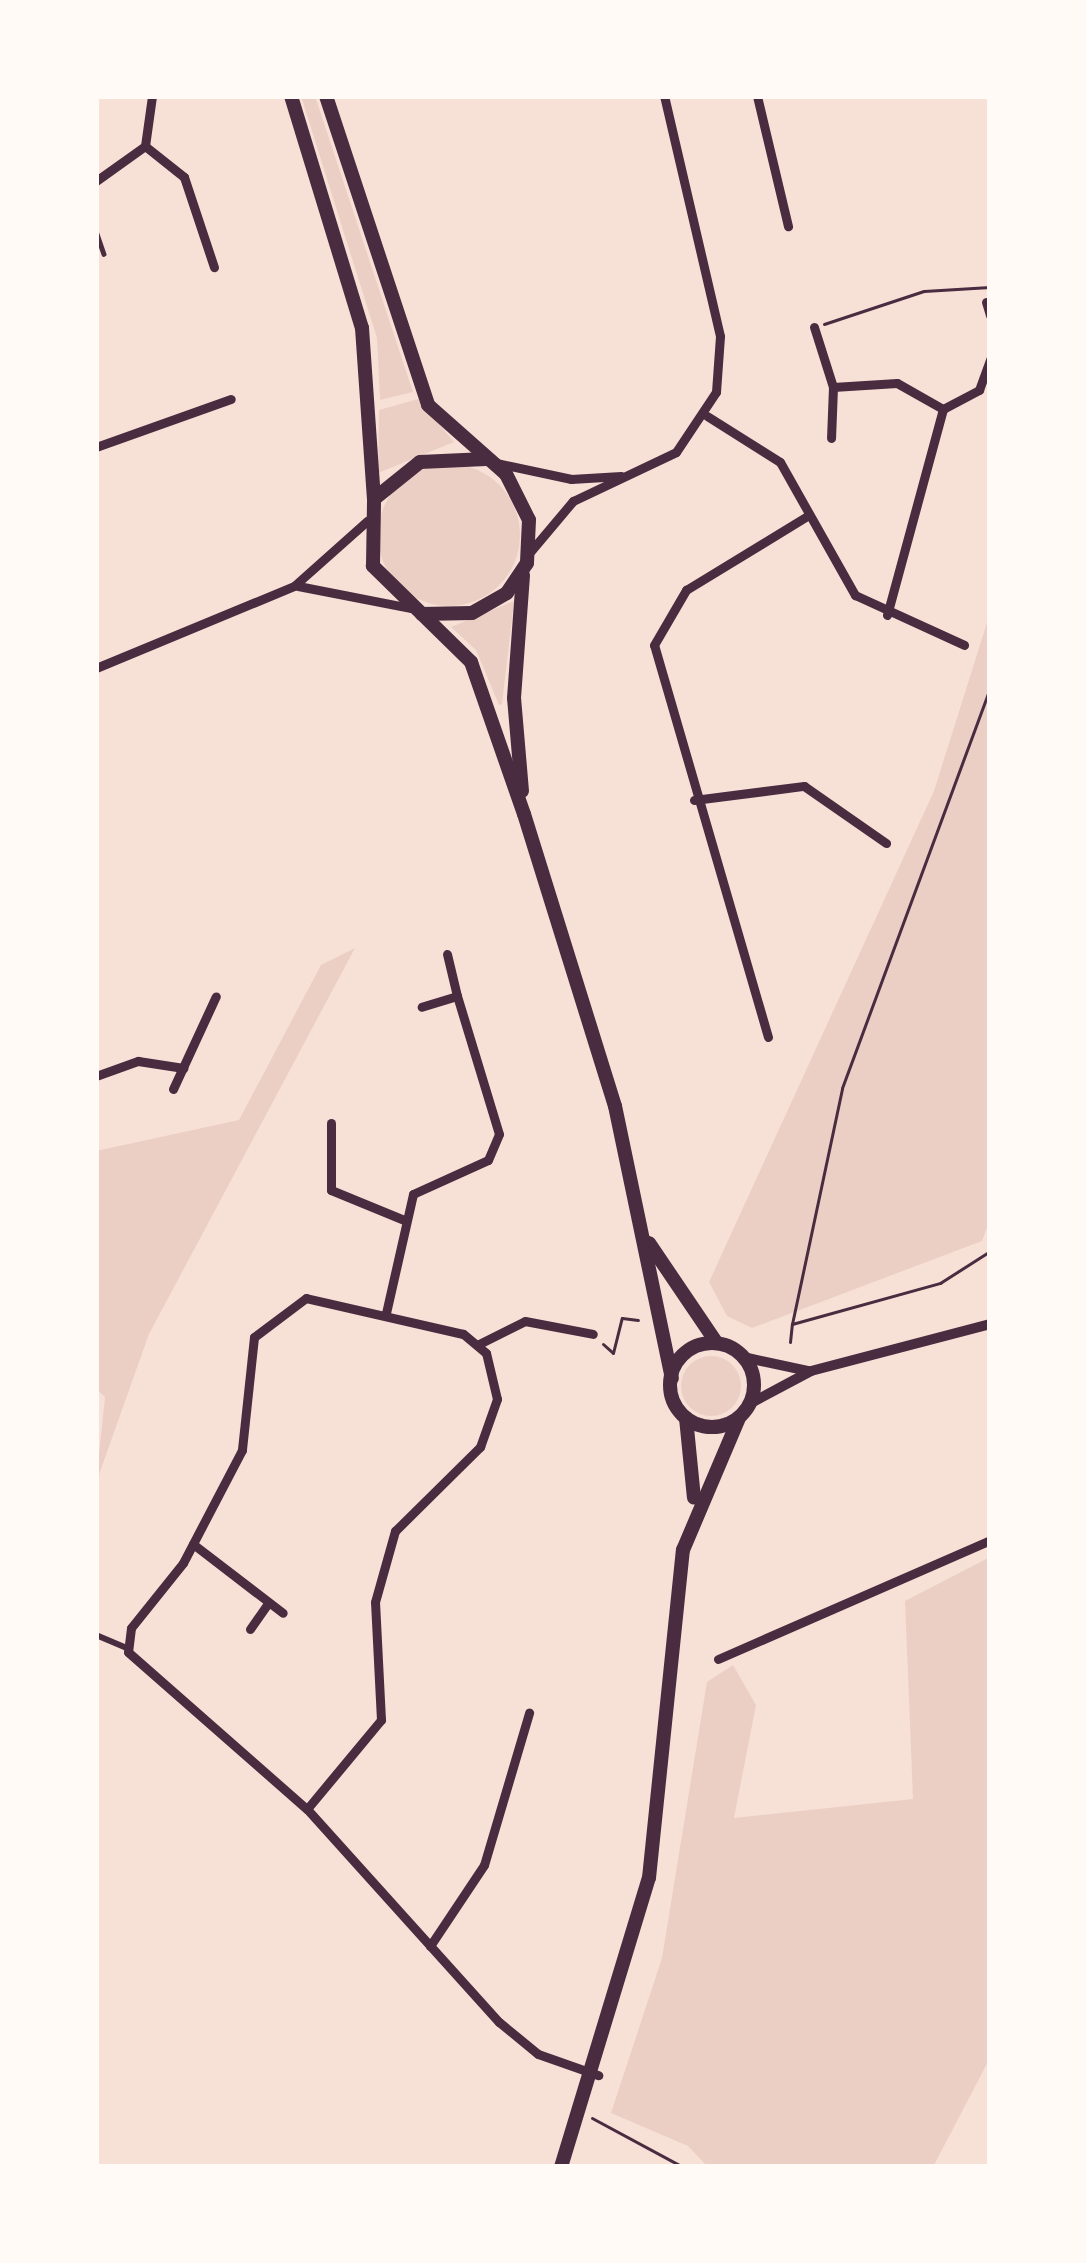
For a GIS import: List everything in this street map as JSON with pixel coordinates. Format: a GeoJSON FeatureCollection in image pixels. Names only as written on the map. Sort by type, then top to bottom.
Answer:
{"type":"FeatureCollection","features":[{"type":"Feature","properties":{"kind":"main road"},"geometry":{"type":"LineString","coordinates":[[291,96],[362,328],[374,499],[367,521],[373,566],[471,662],[524,814],[645,1234],[672,1378],[686,1418],[694,1509],[653,1856],[598,2075],[585,2117],[561,2167]]}},
{"type":"Feature","properties":{"kind":"main road"},"geometry":{"type":"LineString","coordinates":[[326,96],[423,394],[522,495],[530,552],[523,569],[514,698],[524,814]]}},
{"type":"Feature","properties":{"kind":"main road"},"geometry":{"type":"LineString","coordinates":[[374,499],[420,462],[490,460]]}},
{"type":"Feature","properties":{"kind":"main road"},"geometry":{"type":"LineString","coordinates":[[416,611],[485,608],[523,569]]}},
{"type":"Feature","properties":{"kind":"main road"},"geometry":{"type":"LineString","coordinates":[[645,1234],[686,1312],[716,1342],[743,1357],[751,1403],[694,1509]]}},
{"type":"Feature","properties":{"kind":"main road"},"geometry":{"type":"LineString","coordinates":[[672,1378],[684,1354],[716,1342]]}},
{"type":"Feature","properties":{"kind":"main road"},"geometry":{"type":"LineString","coordinates":[[686,1418],[717,1427],[739,1418]]}},
{"type":"Feature","properties":{"kind":"street"},"geometry":{"type":"LineString","coordinates":[[96,181],[145,146],[152,96]]}},
{"type":"Feature","properties":{"kind":"street"},"geometry":{"type":"LineString","coordinates":[[530,552],[573,501],[676,452],[707,416],[720,336],[664,96]]}},
{"type":"Feature","properties":{"kind":"street"},"geometry":{"type":"LineString","coordinates":[[757,96],[788,226]]}},
{"type":"Feature","properties":{"kind":"street"},"geometry":{"type":"LineString","coordinates":[[145,146],[184,177],[214,267]]}},
{"type":"Feature","properties":{"kind":"street"},"geometry":{"type":"LineString","coordinates":[[986,302],[990,315]]}},
{"type":"Feature","properties":{"kind":"street"},"geometry":{"type":"LineString","coordinates":[[814,327],[833,387],[831,438]]}},
{"type":"Feature","properties":{"kind":"street"},"geometry":{"type":"LineString","coordinates":[[887,615],[943,409],[979,390],[990,359]]}},
{"type":"Feature","properties":{"kind":"street"},"geometry":{"type":"LineString","coordinates":[[833,387],[897,383],[943,409]]}},
{"type":"Feature","properties":{"kind":"street"},"geometry":{"type":"LineString","coordinates":[[96,447],[231,398]]}},
{"type":"Feature","properties":{"kind":"street"},"geometry":{"type":"LineString","coordinates":[[707,416],[772,452],[842,583],[887,615],[964,645]]}},
{"type":"Feature","properties":{"kind":"street"},"geometry":{"type":"LineString","coordinates":[[490,460],[571,479],[632,474]]}},
{"type":"Feature","properties":{"kind":"street"},"geometry":{"type":"LineString","coordinates":[[768,1037],[656,674],[657,632],[686,590],[806,516]]}},
{"type":"Feature","properties":{"kind":"street"},"geometry":{"type":"LineString","coordinates":[[96,668],[294,586],[367,521]]}},
{"type":"Feature","properties":{"kind":"street"},"geometry":{"type":"LineString","coordinates":[[294,586],[416,611]]}},
{"type":"Feature","properties":{"kind":"street"},"geometry":{"type":"LineString","coordinates":[[694,800],[804,786],[886,843]]}},
{"type":"Feature","properties":{"kind":"street"},"geometry":{"type":"LineString","coordinates":[[386,1313],[404,1220],[425,1183],[480,1165],[496,1145],[495,1094],[457,996],[447,953]]}},
{"type":"Feature","properties":{"kind":"street"},"geometry":{"type":"LineString","coordinates":[[173,1089],[216,996]]}},
{"type":"Feature","properties":{"kind":"street"},"geometry":{"type":"LineString","coordinates":[[422,1007],[457,996]]}},
{"type":"Feature","properties":{"kind":"street"},"geometry":{"type":"LineString","coordinates":[[96,1076],[138,1061],[183,1068]]}},
{"type":"Feature","properties":{"kind":"street"},"geometry":{"type":"LineString","coordinates":[[331,1124],[331,1190],[404,1220]]}},
{"type":"Feature","properties":{"kind":"street"},"geometry":{"type":"LineString","coordinates":[[127,1648],[193,1544],[245,1442],[243,1371],[264,1321],[306,1298],[386,1313],[479,1344],[525,1321],[593,1334]]}},
{"type":"Feature","properties":{"kind":"street"},"geometry":{"type":"LineString","coordinates":[[751,1403],[812,1371],[990,1324]]}},
{"type":"Feature","properties":{"kind":"street"},"geometry":{"type":"LineString","coordinates":[[307,1809],[381,1720],[375,1602],[395,1531],[491,1430],[496,1387],[479,1344]]}},
{"type":"Feature","properties":{"kind":"street"},"geometry":{"type":"LineString","coordinates":[[743,1357],[812,1371]]}},
{"type":"Feature","properties":{"kind":"street"},"geometry":{"type":"LineString","coordinates":[[718,1659],[990,1540]]}},
{"type":"Feature","properties":{"kind":"street"},"geometry":{"type":"LineString","coordinates":[[193,1544],[283,1613]]}},
{"type":"Feature","properties":{"kind":"street"},"geometry":{"type":"LineString","coordinates":[[250,1629],[268,1603]]}},
{"type":"Feature","properties":{"kind":"street"},"geometry":{"type":"LineString","coordinates":[[96,1635],[127,1648],[142,1672],[307,1809],[522,2042],[598,2075]]}},
{"type":"Feature","properties":{"kind":"street"},"geometry":{"type":"LineString","coordinates":[[430,1946],[484,1865],[529,1713]]}},
{"type":"Feature","properties":{"kind":"lane"},"geometry":{"type":"LineString","coordinates":[[96,231],[104,254]]}},
{"type":"Feature","properties":{"kind":"path"},"geometry":{"type":"LineString","coordinates":[[814,327],[924,291],[990,286]]}},
{"type":"Feature","properties":{"kind":"path"},"geometry":{"type":"LineString","coordinates":[[790,1342],[842,1088],[990,688]]}},
{"type":"Feature","properties":{"kind":"path"},"geometry":{"type":"LineString","coordinates":[[792,1324],[940,1283],[990,1251]]}},
{"type":"Feature","properties":{"kind":"path"},"geometry":{"type":"LineString","coordinates":[[593,1334],[613,1354],[622,1318],[638,1320]]}},
{"type":"Feature","properties":{"kind":"path"},"geometry":{"type":"LineString","coordinates":[[585,2117],[683,2167]]}},
{"type":"Feature","properties":{"kind":"shaded area"},"geometry":{"type":"Polygon","coordinates":[[[301,96],[315,96],[413,392],[380,400],[377,338],[301,96]]]}},
{"type":"Feature","properties":{"kind":"shaded area"},"geometry":{"type":"Polygon","coordinates":[[[418,399],[454,442],[378,473],[379,410],[418,399]]]}},
{"type":"Feature","properties":{"kind":"shaded area"},"geometry":{"type":"Polygon","coordinates":[[[449,464],[476,469],[499,485],[515,508],[520,535],[515,562],[499,585],[476,601],[449,606],[422,601],[399,585],[383,562],[378,535],[383,508],[399,485],[422,469],[449,464]]]}},
{"type":"Feature","properties":{"kind":"shaded area"},"geometry":{"type":"Polygon","coordinates":[[[514,601],[499,705],[476,650],[451,627],[514,601]]]}},
{"type":"Feature","properties":{"kind":"shaded area"},"geometry":{"type":"Polygon","coordinates":[[[990,613],[988,1225],[982,1241],[752,1328],[727,1316],[709,1282],[934,791],[990,613]]]}},
{"type":"Feature","properties":{"kind":"shaded area"},"geometry":{"type":"Polygon","coordinates":[[[355,948],[149,1334],[96,1483],[105,1397],[96,1389],[96,1151],[239,1120],[321,965],[355,948]]]}},
{"type":"Feature","properties":{"kind":"shaded area"},"geometry":{"type":"Polygon","coordinates":[[[711,1356],[732,1365],[741,1386],[732,1407],[711,1416],[690,1407],[681,1386],[690,1365],[711,1356]]]}},
{"type":"Feature","properties":{"kind":"shaded area"},"geometry":{"type":"Polygon","coordinates":[[[990,1557],[990,2058],[933,2167],[708,2167],[688,2146],[611,2113],[662,1958],[707,1682],[733,1665],[756,1705],[734,1818],[913,1799],[905,1601],[990,1557]]]}}]}
